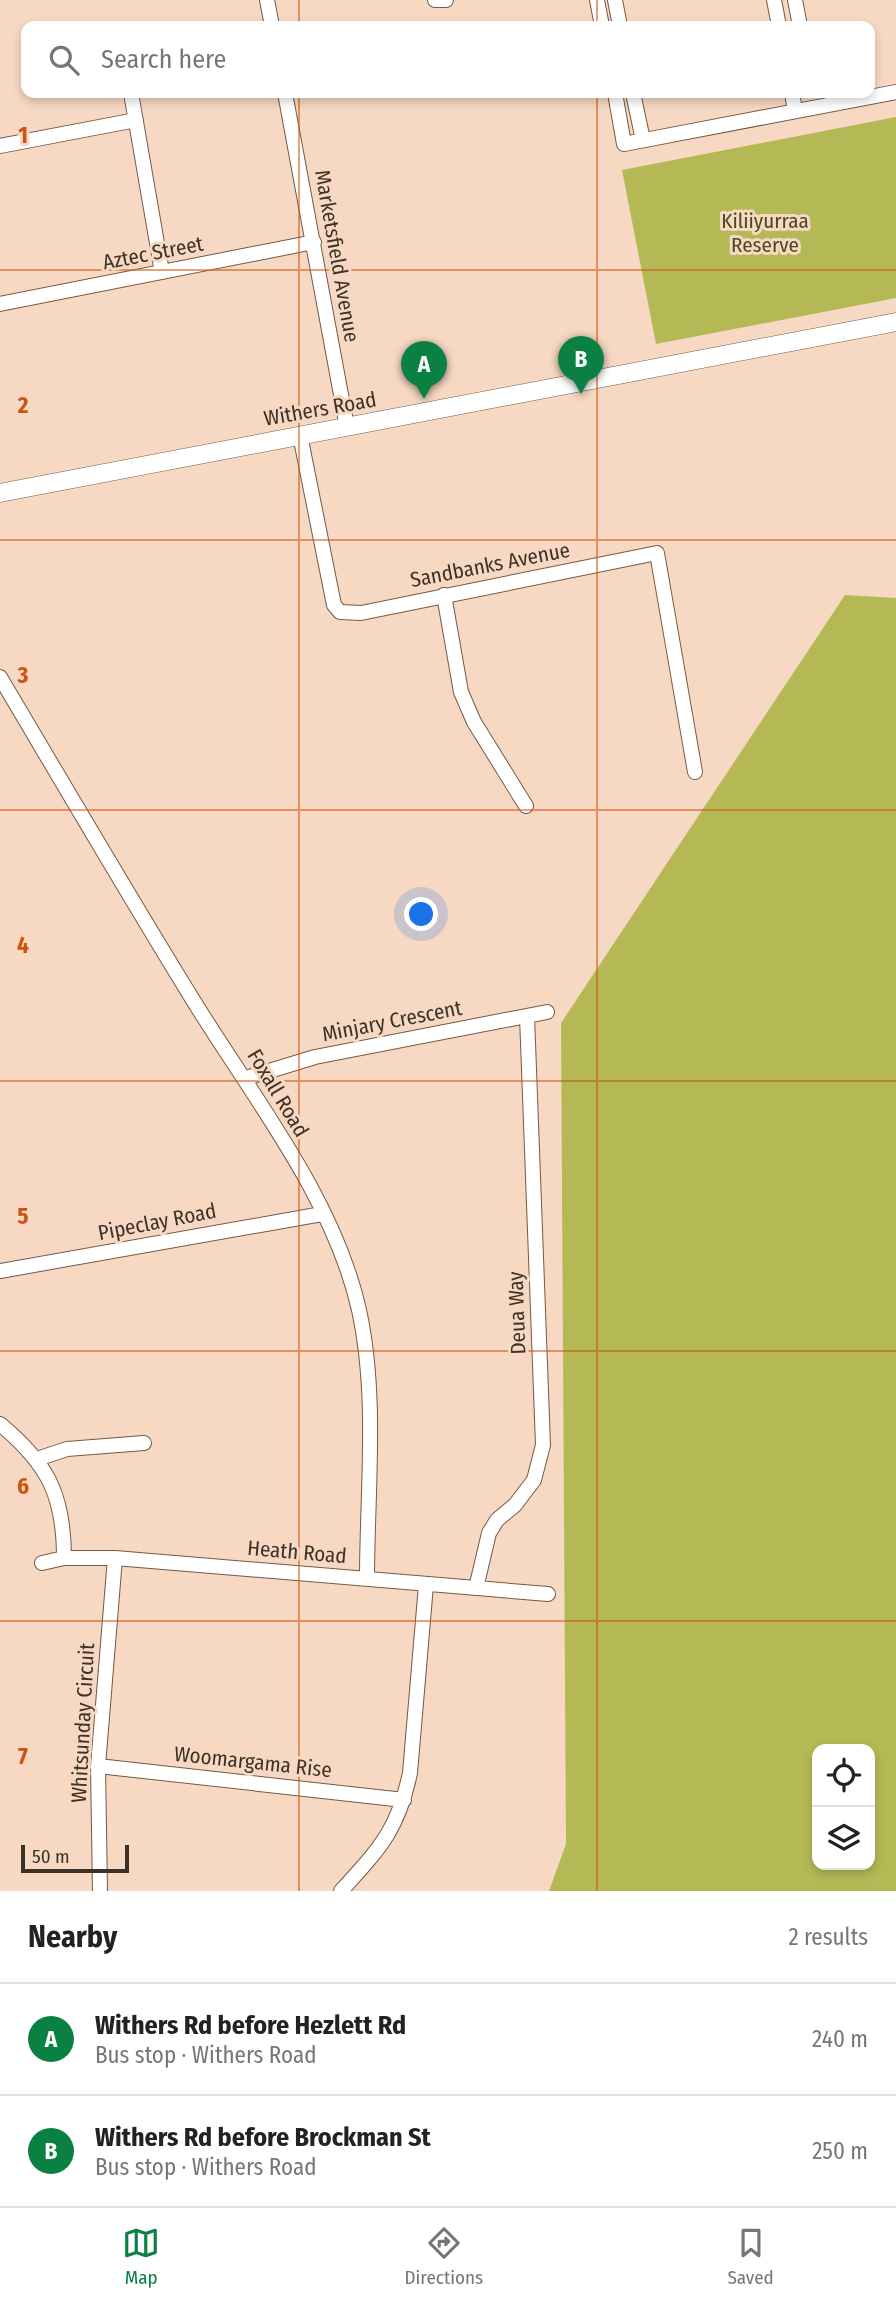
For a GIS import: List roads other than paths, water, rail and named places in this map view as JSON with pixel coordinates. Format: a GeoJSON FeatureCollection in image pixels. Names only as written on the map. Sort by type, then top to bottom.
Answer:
{"type":"FeatureCollection","features":[{"type":"Feature","properties":{"kind":"street"},"geometry":{"type":"LineString","coordinates":[[267,0],[271,21]]}},
{"type":"Feature","properties":{"kind":"street"},"geometry":{"type":"LineString","coordinates":[[435,0],[446,0]]}},
{"type":"Feature","properties":{"kind":"street"},"geometry":{"type":"LineString","coordinates":[[597,0],[601,21]]}},
{"type":"Feature","properties":{"kind":"street"},"geometry":{"type":"LineString","coordinates":[[615,0],[619,21]]}},
{"type":"Feature","properties":{"kind":"street"},"geometry":{"type":"LineString","coordinates":[[774,0],[778,21]]}},
{"type":"Feature","properties":{"kind":"street"},"geometry":{"type":"LineString","coordinates":[[795,0],[799,21]]}},
{"type":"Feature","properties":{"kind":"street"},"geometry":{"type":"LineString","coordinates":[[875,94],[896,92]]}},
{"type":"Feature","properties":{"kind":"street"},"geometry":{"type":"LineString","coordinates":[[132,98],[162,272]]}},
{"type":"Feature","properties":{"kind":"street","name":"Marketsfield Avenue"},"geometry":{"type":"LineString","coordinates":[[286,98],[347,427]]}},
{"type":"Feature","properties":{"kind":"street"},"geometry":{"type":"LineString","coordinates":[[616,98],[624,144],[795,111],[815,100],[835,98]]}},
{"type":"Feature","properties":{"kind":"street"},"geometry":{"type":"LineString","coordinates":[[635,98],[643,140]]}},
{"type":"Feature","properties":{"kind":"street"},"geometry":{"type":"LineString","coordinates":[[793,98],[795,111]]}},
{"type":"Feature","properties":{"kind":"street"},"geometry":{"type":"LineString","coordinates":[[0,146],[136,120]]}},
{"type":"Feature","properties":{"kind":"street","name":"Aztec Street"},"geometry":{"type":"LineString","coordinates":[[0,304],[314,243]]}},
{"type":"Feature","properties":{"kind":"street","name":"Withers Road"},"geometry":{"type":"LineString","coordinates":[[0,493],[896,322]]}},
{"type":"Feature","properties":{"kind":"street","name":"Sandbanks Avenue"},"geometry":{"type":"LineString","coordinates":[[300,435],[334,605],[340,612],[349,615],[657,553],[695,772]]}},
{"type":"Feature","properties":{"kind":"street"},"geometry":{"type":"LineString","coordinates":[[444,595],[461,692],[474,722],[526,806]]}},
{"type":"Feature","properties":{"kind":"street","name":"Foxall Road"},"geometry":{"type":"LineString","coordinates":[[0,677],[4,695],[194,1002],[246,1078],[322,1214],[346,1265],[359,1308],[368,1359],[367,1579]]}},
{"type":"Feature","properties":{"kind":"street","name":"Minjary Crescent"},"geometry":{"type":"LineString","coordinates":[[246,1078],[315,1057],[547,1012]]}},
{"type":"Feature","properties":{"kind":"street","name":"Deua Way"},"geometry":{"type":"LineString","coordinates":[[476,1588],[489,1533],[497,1520],[515,1505],[534,1480],[543,1445],[527,1016]]}},
{"type":"Feature","properties":{"kind":"street","name":"Pipeclay Road"},"geometry":{"type":"LineString","coordinates":[[0,1271],[322,1214]]}},
{"type":"Feature","properties":{"kind":"street"},"geometry":{"type":"LineString","coordinates":[[0,1424],[47,1472],[61,1511],[64,1559]]}},
{"type":"Feature","properties":{"kind":"street"},"geometry":{"type":"LineString","coordinates":[[37,1459],[66,1449],[144,1443]]}},
{"type":"Feature","properties":{"kind":"street","name":"Heath Road"},"geometry":{"type":"LineString","coordinates":[[42,1563],[64,1559],[115,1558],[548,1594]]}},
{"type":"Feature","properties":{"kind":"street","name":"Whitsunday Circuit"},"geometry":{"type":"LineString","coordinates":[[100,1891],[98,1766],[115,1558]]}},
{"type":"Feature","properties":{"kind":"street"},"geometry":{"type":"LineString","coordinates":[[341,1891],[386,1838],[398,1820],[404,1800],[410,1773],[426,1585]]}},
{"type":"Feature","properties":{"kind":"street","name":"Woomargama Rise"},"geometry":{"type":"LineString","coordinates":[[98,1766],[404,1800]]}},
{"type":"Feature","properties":{"kind":"place","name":"Withers Rd before Brockman St"},"geometry":{"type":"Point","coordinates":[581,394]}},
{"type":"Feature","properties":{"kind":"place","name":"Withers Rd before Hezlett Rd"},"geometry":{"type":"Point","coordinates":[424,399]}},
{"type":"Feature","properties":{"kind":"park label","name":"Kiliiyurraa Reserve"},"geometry":{"type":"Point","coordinates":[765,233]}}]}
